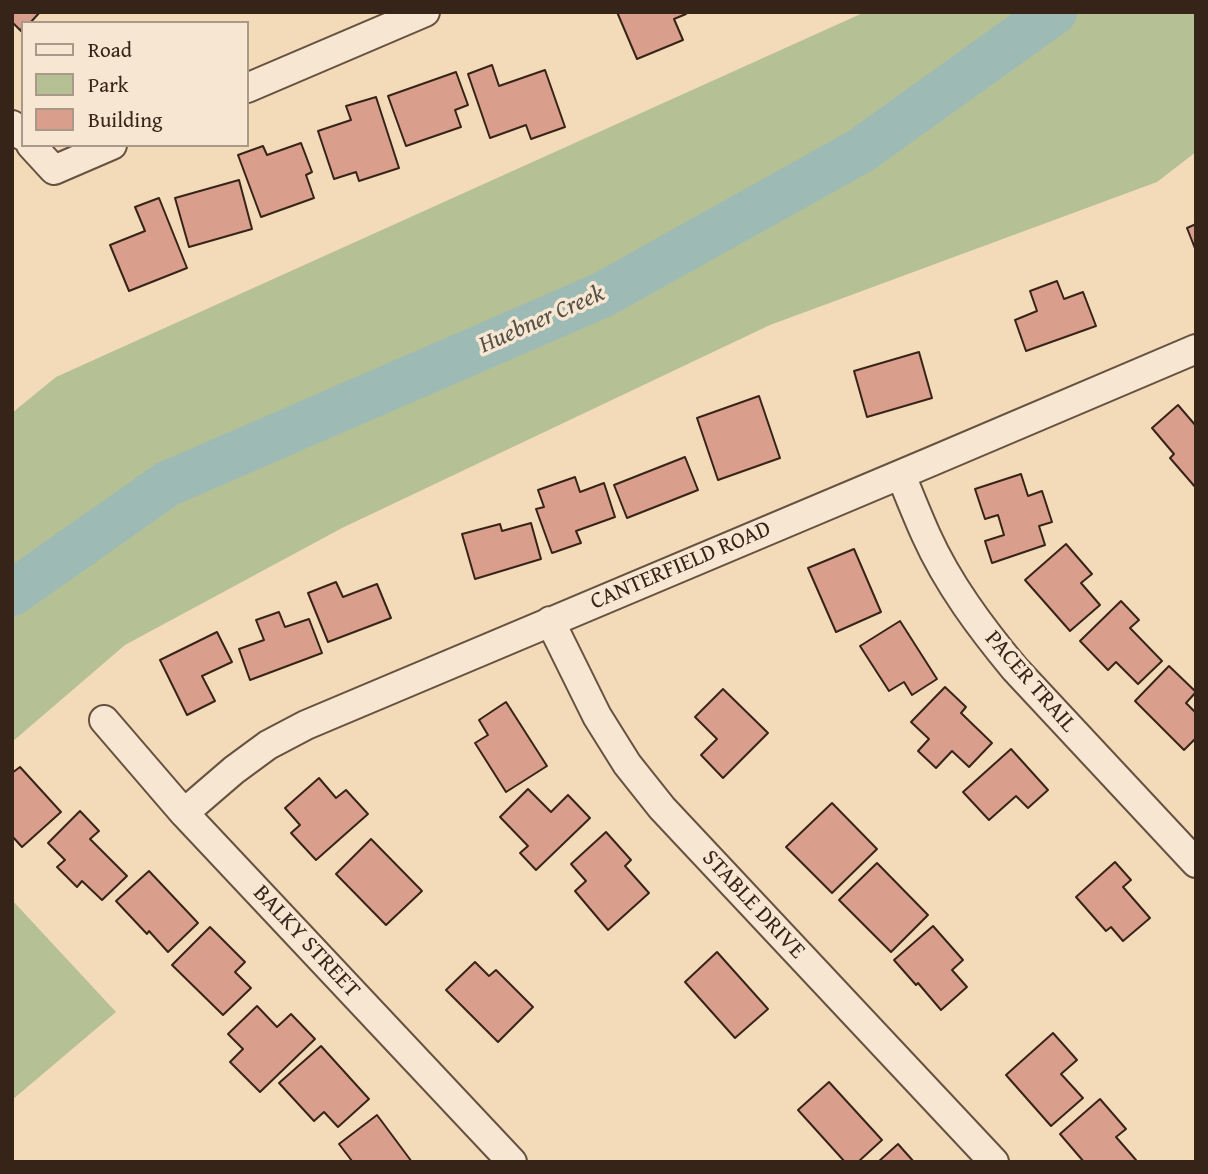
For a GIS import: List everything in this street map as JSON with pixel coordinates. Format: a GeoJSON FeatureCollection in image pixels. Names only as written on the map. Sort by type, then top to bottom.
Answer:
{"type":"FeatureCollection","features":[{"type":"Feature","properties":{"kind":"street"},"geometry":{"type":"LineString","coordinates":[[248,88],[425,12]]}},
{"type":"Feature","properties":{"kind":"street"},"geometry":{"type":"LineString","coordinates":[[33,147],[54,170],[107,147]]}},
{"type":"Feature","properties":{"kind":"street","name":"CANTERFIELD ROAD"},"geometry":{"type":"LineString","coordinates":[[184,813],[268,745],[306,725],[1196,349]]}},
{"type":"Feature","properties":{"kind":"street","name":"PACER TRAIL"},"geometry":{"type":"LineString","coordinates":[[901,475],[926,536],[956,589],[990,639],[1196,863]]}},
{"type":"Feature","properties":{"kind":"street","name":"STABLE DRIVE"},"geometry":{"type":"LineString","coordinates":[[550,621],[597,716],[627,764],[662,808],[994,1162]]}},
{"type":"Feature","properties":{"kind":"street","name":"BALKY STREET"},"geometry":{"type":"LineString","coordinates":[[104,720],[184,813],[512,1162]]}},
{"type":"Feature","properties":{"kind":"green space"},"geometry":{"type":"Polygon","coordinates":[[[865,12],[1196,12],[1196,152],[1157,182],[770,325],[342,528],[125,645],[12,742],[12,413],[56,377],[865,12]]]}},
{"type":"Feature","properties":{"kind":"green space"},"geometry":{"type":"Polygon","coordinates":[[[12,900],[116,1012],[12,1100],[12,900]]]}},
{"type":"Feature","properties":{"kind":"building"},"geometry":{"type":"Polygon","coordinates":[[[12,12],[40,12],[32,21],[21,21],[21,31],[12,22],[12,12]]]}},
{"type":"Feature","properties":{"kind":"building"},"geometry":{"type":"Polygon","coordinates":[[[617,12],[685,12],[686,14],[674,19],[683,40],[637,59],[617,12]]]}},
{"type":"Feature","properties":{"kind":"building"},"geometry":{"type":"Polygon","coordinates":[[[492,65],[499,86],[545,70],[565,127],[531,139],[526,125],[490,138],[468,74],[492,65]]]}},
{"type":"Feature","properties":{"kind":"building"},"geometry":{"type":"Polygon","coordinates":[[[456,72],[468,105],[455,110],[461,127],[406,146],[388,96],[456,72]]]}},
{"type":"Feature","properties":{"kind":"building"},"geometry":{"type":"Polygon","coordinates":[[[376,97],[399,168],[359,181],[356,172],[334,179],[318,131],[351,120],[346,106],[376,97]]]}},
{"type":"Feature","properties":{"kind":"building"},"geometry":{"type":"Polygon","coordinates":[[[301,143],[312,172],[306,175],[314,198],[261,217],[238,155],[263,146],[267,155],[301,143]]]}},
{"type":"Feature","properties":{"kind":"building"},"geometry":{"type":"Polygon","coordinates":[[[239,180],[252,229],[189,247],[175,198],[239,180]]]}},
{"type":"Feature","properties":{"kind":"building"},"geometry":{"type":"Polygon","coordinates":[[[159,198],[187,268],[129,291],[110,245],[145,231],[135,207],[159,198]]]}},
{"type":"Feature","properties":{"kind":"building"},"geometry":{"type":"Polygon","coordinates":[[[1196,224],[1196,251],[1187,228],[1196,224]]]}},
{"type":"Feature","properties":{"kind":"building"},"geometry":{"type":"Polygon","coordinates":[[[1057,281],[1064,299],[1083,292],[1096,326],[1026,351],[1015,320],[1037,311],[1030,291],[1057,281]]]}},
{"type":"Feature","properties":{"kind":"building"},"geometry":{"type":"Polygon","coordinates":[[[919,352],[932,398],[867,417],[854,371],[919,352]]]}},
{"type":"Feature","properties":{"kind":"building"},"geometry":{"type":"Polygon","coordinates":[[[759,396],[780,458],[718,480],[697,418],[759,396]]]}},
{"type":"Feature","properties":{"kind":"building"},"geometry":{"type":"Polygon","coordinates":[[[1178,405],[1196,426],[1196,488],[1170,458],[1174,454],[1152,428],[1178,405]]]}},
{"type":"Feature","properties":{"kind":"building"},"geometry":{"type":"Polygon","coordinates":[[[685,457],[698,490],[627,518],[614,485],[685,457]]]}},
{"type":"Feature","properties":{"kind":"building"},"geometry":{"type":"Polygon","coordinates":[[[1021,474],[1028,496],[1042,491],[1052,522],[1039,526],[1045,545],[992,563],[985,541],[1004,535],[998,515],[985,519],[975,489],[1021,474]]]}},
{"type":"Feature","properties":{"kind":"building"},"geometry":{"type":"Polygon","coordinates":[[[575,477],[580,492],[604,483],[615,517],[576,531],[581,543],[552,553],[536,509],[544,507],[538,490],[575,477]]]}},
{"type":"Feature","properties":{"kind":"building"},"geometry":{"type":"Polygon","coordinates":[[[531,523],[541,559],[475,579],[462,534],[500,524],[502,531],[531,523]]]}},
{"type":"Feature","properties":{"kind":"building"},"geometry":{"type":"Polygon","coordinates":[[[1066,544],[1092,574],[1081,583],[1100,605],[1070,631],[1025,580],[1066,544]]]}},
{"type":"Feature","properties":{"kind":"building"},"geometry":{"type":"Polygon","coordinates":[[[854,549],[881,612],[836,632],[808,568],[854,549]]]}},
{"type":"Feature","properties":{"kind":"building"},"geometry":{"type":"Polygon","coordinates":[[[336,582],[343,597],[377,584],[391,618],[328,642],[308,593],[336,582]]]}},
{"type":"Feature","properties":{"kind":"building"},"geometry":{"type":"Polygon","coordinates":[[[1121,601],[1139,620],[1130,628],[1162,661],[1138,684],[1116,662],[1108,670],[1080,641],[1121,601]]]}},
{"type":"Feature","properties":{"kind":"building"},"geometry":{"type":"Polygon","coordinates":[[[279,612],[285,627],[309,619],[322,653],[250,680],[239,649],[264,640],[256,620],[279,612]]]}},
{"type":"Feature","properties":{"kind":"building"},"geometry":{"type":"Polygon","coordinates":[[[900,621],[937,679],[912,695],[904,682],[889,691],[860,646],[900,621]]]}},
{"type":"Feature","properties":{"kind":"building"},"geometry":{"type":"Polygon","coordinates":[[[217,632],[232,662],[202,676],[215,701],[187,715],[160,660],[217,632]]]}},
{"type":"Feature","properties":{"kind":"building"},"geometry":{"type":"Polygon","coordinates":[[[1169,666],[1196,692],[1186,703],[1196,713],[1196,738],[1184,750],[1135,701],[1169,666]]]}},
{"type":"Feature","properties":{"kind":"building"},"geometry":{"type":"Polygon","coordinates":[[[945,687],[966,707],[961,713],[992,743],[969,767],[952,751],[936,768],[918,751],[929,739],[911,722],[945,687]]]}},
{"type":"Feature","properties":{"kind":"building"},"geometry":{"type":"Polygon","coordinates":[[[723,689],[768,733],[723,778],[701,755],[717,739],[695,717],[723,689]]]}},
{"type":"Feature","properties":{"kind":"building"},"geometry":{"type":"Polygon","coordinates":[[[506,702],[547,766],[506,792],[475,743],[488,735],[479,720],[506,702]]]}},
{"type":"Feature","properties":{"kind":"building"},"geometry":{"type":"Polygon","coordinates":[[[1011,749],[1048,790],[1028,808],[1016,796],[989,820],[963,792],[1011,749]]]}},
{"type":"Feature","properties":{"kind":"building"},"geometry":{"type":"Polygon","coordinates":[[[20,767],[61,812],[22,847],[12,836],[12,773],[20,767]]]}},
{"type":"Feature","properties":{"kind":"building"},"geometry":{"type":"Polygon","coordinates":[[[319,778],[336,798],[346,790],[368,814],[316,860],[291,833],[300,825],[285,808],[319,778]]]}},
{"type":"Feature","properties":{"kind":"building"},"geometry":{"type":"Polygon","coordinates":[[[528,789],[551,812],[568,795],[590,818],[536,870],[520,853],[528,846],[500,817],[528,789]]]}},
{"type":"Feature","properties":{"kind":"building"},"geometry":{"type":"Polygon","coordinates":[[[832,803],[877,849],[832,893],[786,847],[832,803]]]}},
{"type":"Feature","properties":{"kind":"building"},"geometry":{"type":"Polygon","coordinates":[[[80,811],[99,831],[90,839],[127,876],[102,900],[82,881],[77,887],[57,867],[65,860],[48,843],[80,811]]]}},
{"type":"Feature","properties":{"kind":"building"},"geometry":{"type":"Polygon","coordinates":[[[606,832],[631,860],[625,866],[649,893],[608,930],[575,891],[586,881],[571,864],[606,832]]]}},
{"type":"Feature","properties":{"kind":"building"},"geometry":{"type":"Polygon","coordinates":[[[371,839],[422,891],[386,925],[336,874],[371,839]]]}},
{"type":"Feature","properties":{"kind":"building"},"geometry":{"type":"Polygon","coordinates":[[[1115,862],[1131,880],[1123,887],[1150,918],[1123,941],[1111,927],[1106,931],[1076,897],[1115,862]]]}},
{"type":"Feature","properties":{"kind":"building"},"geometry":{"type":"Polygon","coordinates":[[[877,863],[928,915],[891,952],[839,900],[877,863]]]}},
{"type":"Feature","properties":{"kind":"building"},"geometry":{"type":"Polygon","coordinates":[[[149,871],[198,923],[168,952],[116,901],[149,871]]]}},
{"type":"Feature","properties":{"kind":"building"},"geometry":{"type":"Polygon","coordinates":[[[933,926],[963,960],[952,970],[967,987],[941,1010],[894,960],[933,926]]]}},
{"type":"Feature","properties":{"kind":"building"},"geometry":{"type":"Polygon","coordinates":[[[210,927],[245,962],[235,972],[251,988],[223,1015],[172,965],[210,927]]]}},
{"type":"Feature","properties":{"kind":"building"},"geometry":{"type":"Polygon","coordinates":[[[717,952],[768,1009],[735,1038],[685,982],[717,952]]]}},
{"type":"Feature","properties":{"kind":"building"},"geometry":{"type":"Polygon","coordinates":[[[475,962],[489,976],[496,970],[533,1007],[498,1042],[446,990],[475,962]]]}},
{"type":"Feature","properties":{"kind":"building"},"geometry":{"type":"Polygon","coordinates":[[[257,1006],[277,1027],[291,1014],[315,1039],[260,1092],[230,1062],[243,1049],[228,1034],[257,1006]]]}},
{"type":"Feature","properties":{"kind":"building"},"geometry":{"type":"Polygon","coordinates":[[[1053,1033],[1077,1060],[1061,1074],[1083,1098],[1051,1126],[1006,1075],[1053,1033]]]}},
{"type":"Feature","properties":{"kind":"building"},"geometry":{"type":"Polygon","coordinates":[[[321,1046],[369,1099],[338,1127],[324,1112],[314,1121],[279,1083],[321,1046]]]}},
{"type":"Feature","properties":{"kind":"building"},"geometry":{"type":"Polygon","coordinates":[[[829,1082],[882,1140],[858,1162],[845,1162],[798,1110],[829,1082]]]}},
{"type":"Feature","properties":{"kind":"building"},"geometry":{"type":"Polygon","coordinates":[[[1100,1099],[1126,1129],[1116,1137],[1136,1160],[1134,1162],[1084,1162],[1060,1134],[1100,1099]]]}},
{"type":"Feature","properties":{"kind":"building"},"geometry":{"type":"Polygon","coordinates":[[[377,1115],[412,1162],[350,1162],[352,1161],[339,1144],[377,1115]]]}},
{"type":"Feature","properties":{"kind":"building"},"geometry":{"type":"Polygon","coordinates":[[[898,1144],[914,1162],[878,1162],[898,1144]]]}},
{"type":"Feature","properties":{"kind":"waterway","name":"Huebner Creek"},"geometry":{"type":"LineString","coordinates":[[12,593],[167,484],[602,295],[860,151],[1054,12]]}}]}
